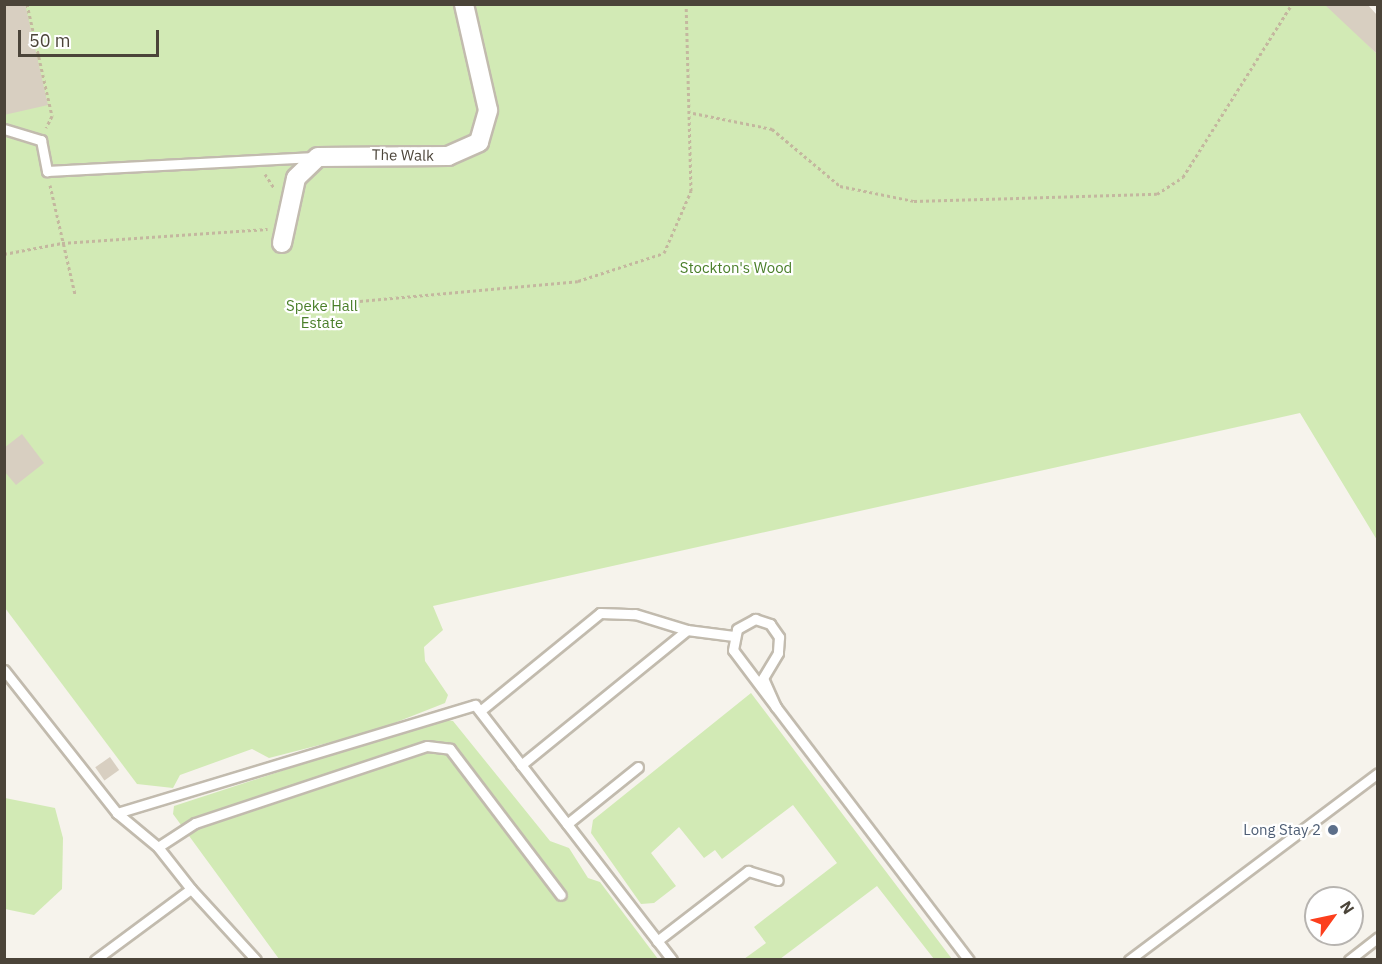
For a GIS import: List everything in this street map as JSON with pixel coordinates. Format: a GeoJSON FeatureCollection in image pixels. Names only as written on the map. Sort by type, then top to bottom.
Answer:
{"type":"FeatureCollection","features":[{"type":"Feature","properties":{"kind":"street","name":"The Walk"},"geometry":{"type":"LineString","coordinates":[[318,157],[448,156],[479,142],[488,110],[464,4]]}},
{"type":"Feature","properties":{"kind":"street"},"geometry":{"type":"LineString","coordinates":[[282,243],[296,178],[318,157]]}},
{"type":"Feature","properties":{"kind":"lane"},"geometry":{"type":"LineString","coordinates":[[4,129],[23,130],[41,140],[47,171],[318,157]]}},
{"type":"Feature","properties":{"kind":"lane"},"geometry":{"type":"LineString","coordinates":[[480,711],[600,613],[635,614],[687,630],[734,636]]}},
{"type":"Feature","properties":{"kind":"lane"},"geometry":{"type":"LineString","coordinates":[[776,707],[763,678],[778,653],[776,629],[755,619],[742,624],[734,636],[736,663],[776,707],[969,960]]}},
{"type":"Feature","properties":{"kind":"lane"},"geometry":{"type":"LineString","coordinates":[[521,765],[687,630]]}},
{"type":"Feature","properties":{"kind":"lane"},"geometry":{"type":"LineString","coordinates":[[4,670],[117,813],[158,847],[191,889],[256,960]]}},
{"type":"Feature","properties":{"kind":"lane"},"geometry":{"type":"LineString","coordinates":[[117,813],[475,705],[672,960]]}},
{"type":"Feature","properties":{"kind":"lane"},"geometry":{"type":"LineString","coordinates":[[158,847],[195,823],[427,746],[450,749],[561,894]]}},
{"type":"Feature","properties":{"kind":"lane"},"geometry":{"type":"LineString","coordinates":[[567,824],[638,767]]}},
{"type":"Feature","properties":{"kind":"lane"},"geometry":{"type":"LineString","coordinates":[[1129,960],[1377,773]]}},
{"type":"Feature","properties":{"kind":"lane"},"geometry":{"type":"LineString","coordinates":[[657,941],[748,871],[778,880]]}},
{"type":"Feature","properties":{"kind":"lane"},"geometry":{"type":"LineString","coordinates":[[95,960],[191,889]]}},
{"type":"Feature","properties":{"kind":"lane"},"geometry":{"type":"LineString","coordinates":[[1349,960],[1377,937]]}},
{"type":"Feature","properties":{"kind":"path"},"geometry":{"type":"LineString","coordinates":[[27,4],[52,116],[41,140]]}},
{"type":"Feature","properties":{"kind":"path"},"geometry":{"type":"LineString","coordinates":[[294,307],[578,281],[664,253],[691,191],[693,113],[686,4]]}},
{"type":"Feature","properties":{"kind":"path"},"geometry":{"type":"LineString","coordinates":[[693,113],[772,129],[840,186],[914,201],[1157,194],[1183,177],[1292,4]]}},
{"type":"Feature","properties":{"kind":"path"},"geometry":{"type":"LineString","coordinates":[[256,160],[277,192]]}},
{"type":"Feature","properties":{"kind":"path"},"geometry":{"type":"LineString","coordinates":[[47,171],[75,294]]}},
{"type":"Feature","properties":{"kind":"path"},"geometry":{"type":"LineString","coordinates":[[4,254],[62,243],[272,229],[274,221]]}},
{"type":"Feature","properties":{"kind":"green space","name":"Speke Hall Estate"},"geometry":{"type":"Polygon","coordinates":[[[1327,4],[1377,54],[1377,540],[1300,413],[433,606],[443,630],[424,647],[425,661],[448,695],[445,703],[374,731],[269,758],[252,749],[180,775],[173,788],[137,784],[5,608],[5,5],[1327,4]]]}},
{"type":"Feature","properties":{"kind":"green space"},"geometry":{"type":"Polygon","coordinates":[[[751,693],[952,959],[934,959],[877,886],[780,959],[744,959],[766,943],[754,927],[837,863],[793,805],[722,859],[715,850],[704,858],[679,827],[651,853],[676,886],[654,903],[641,904],[591,833],[593,820],[751,693]]]}},
{"type":"Feature","properties":{"kind":"green space"},"geometry":{"type":"Polygon","coordinates":[[[441,719],[453,721],[550,841],[569,848],[588,878],[600,882],[658,959],[279,959],[173,814],[174,806],[441,719]]]}},
{"type":"Feature","properties":{"kind":"green space"},"geometry":{"type":"Polygon","coordinates":[[[5,798],[55,808],[63,838],[62,889],[34,915],[5,909],[5,798]]]}},
{"type":"Feature","properties":{"kind":"building"},"geometry":{"type":"Polygon","coordinates":[[[4,4],[25,4],[48,105],[4,115],[4,4]]]}},
{"type":"Feature","properties":{"kind":"building"},"geometry":{"type":"Polygon","coordinates":[[[1324,4],[1367,4],[1377,15],[1377,54],[1324,4]]]}},
{"type":"Feature","properties":{"kind":"building"},"geometry":{"type":"Polygon","coordinates":[[[22,434],[44,463],[16,485],[4,471],[4,448],[22,434]]]}},
{"type":"Feature","properties":{"kind":"building"},"geometry":{"type":"Polygon","coordinates":[[[110,757],[119,770],[104,780],[95,767],[110,757]]]}},
{"type":"Feature","properties":{"kind":"place","name":"Long Stay 2"},"geometry":{"type":"Point","coordinates":[1333,830]}},
{"type":"Feature","properties":{"kind":"park label","name":"Stockton's Wood"},"geometry":{"type":"Point","coordinates":[736,268]}}]}
